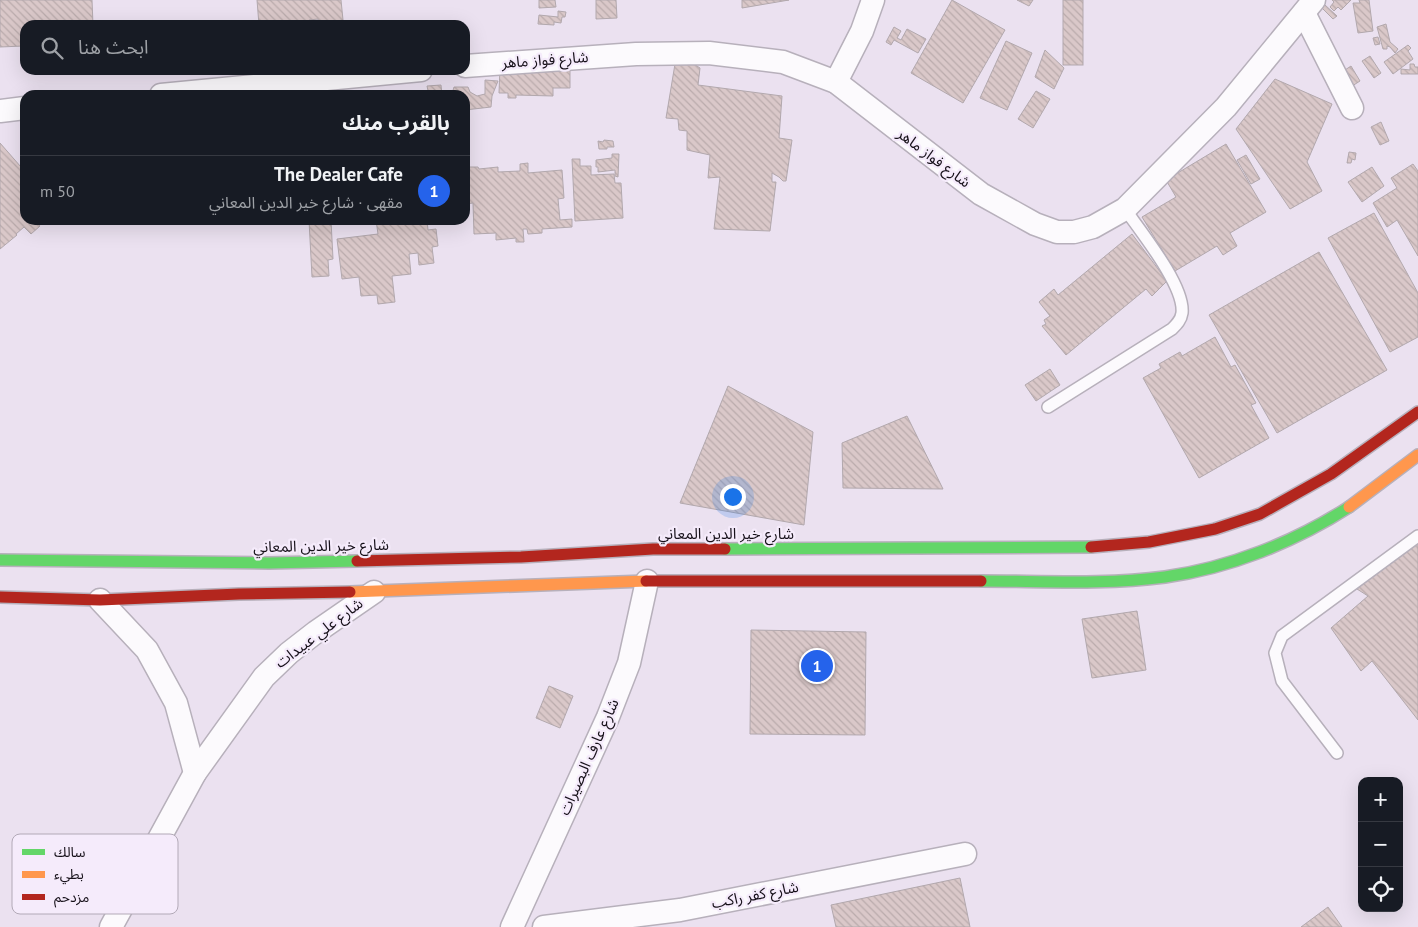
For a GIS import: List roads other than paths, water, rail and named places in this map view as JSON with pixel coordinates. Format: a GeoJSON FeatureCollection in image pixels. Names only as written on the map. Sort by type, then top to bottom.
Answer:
{"type":"FeatureCollection","features":[{"type":"Feature","properties":{"kind":"street"},"geometry":{"type":"LineString","coordinates":[[836,82],[862,31],[873,0]]}},
{"type":"Feature","properties":{"kind":"street"},"geometry":{"type":"LineString","coordinates":[[1309,7],[1352,108]]}},
{"type":"Feature","properties":{"kind":"street","name":"شارع فواز ماهر"},"geometry":{"type":"LineString","coordinates":[[470,66],[636,54],[709,53],[783,62],[836,82],[981,194],[1035,224],[1058,232],[1074,232],[1093,227],[1125,209],[1226,107],[1309,7]]}},
{"type":"Feature","properties":{"kind":"street"},"geometry":{"type":"LineString","coordinates":[[213,90],[369,75]]}},
{"type":"Feature","properties":{"kind":"street"},"geometry":{"type":"LineString","coordinates":[[0,111],[20,109]]}},
{"type":"Feature","properties":{"kind":"street","name":"شارع خير الدين المعاني"},"geometry":{"type":"LineString","coordinates":[[0,560],[269,563],[522,556],[653,549],[1075,548],[1149,542],[1215,530],[1260,514],[1331,474],[1418,412]]}},
{"type":"Feature","properties":{"kind":"street"},"geometry":{"type":"LineString","coordinates":[[0,597],[100,600],[239,594],[374,592],[647,581],[1103,581],[1170,576],[1239,557],[1285,541],[1327,520],[1366,494],[1418,455]]}},
{"type":"Feature","properties":{"kind":"street","name":"شارع عارف البصيرات"},"geometry":{"type":"LineString","coordinates":[[512,927],[608,717],[629,663],[647,581]]}},
{"type":"Feature","properties":{"kind":"street","name":"شارع علي عبيدات"},"geometry":{"type":"LineString","coordinates":[[162,834],[195,773],[264,677],[289,653],[316,632],[374,592]]}},
{"type":"Feature","properties":{"kind":"street"},"geometry":{"type":"LineString","coordinates":[[100,600],[147,650],[176,703],[195,773]]}},
{"type":"Feature","properties":{"kind":"street","name":"شارع كفر راكب"},"geometry":{"type":"LineString","coordinates":[[544,927],[680,910],[965,854]]}},
{"type":"Feature","properties":{"kind":"street","name":"شارع علي عبيدات"},"geometry":{"type":"LineString","coordinates":[[111,927],[118,914]]}},
{"type":"Feature","properties":{"kind":"lane"},"geometry":{"type":"LineString","coordinates":[[1048,406],[1172,329],[1180,320],[1182,312],[1181,303],[1174,282],[1125,209]]}},
{"type":"Feature","properties":{"kind":"lane"},"geometry":{"type":"LineString","coordinates":[[1337,753],[1282,681],[1275,653],[1282,636],[1418,536]]}},
{"type":"Feature","properties":{"kind":"place","name":"The Dealer Cafe"},"geometry":{"type":"Point","coordinates":[817,666]}}]}
